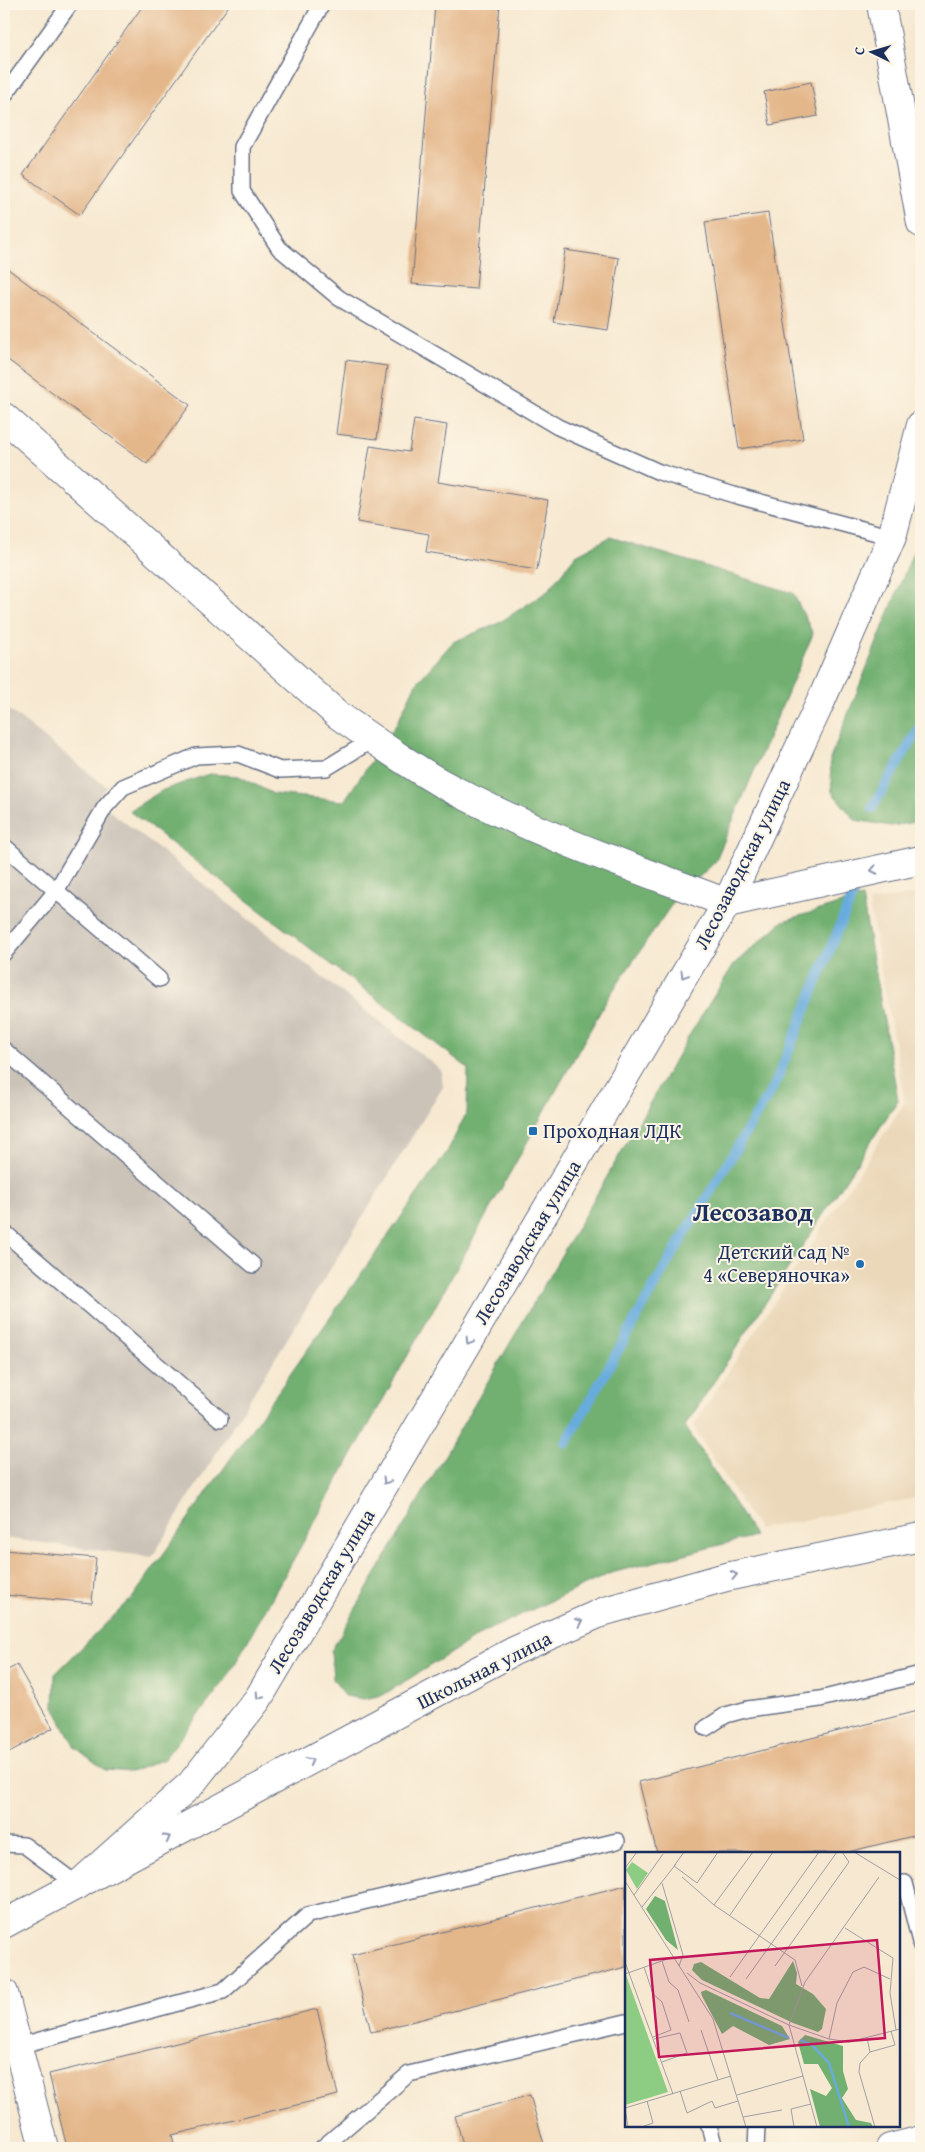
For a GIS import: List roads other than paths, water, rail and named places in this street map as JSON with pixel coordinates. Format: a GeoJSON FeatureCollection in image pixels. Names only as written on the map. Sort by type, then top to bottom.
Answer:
{"type":"FeatureCollection","features":[{"type":"Feature","properties":{"kind":"main road"},"geometry":{"type":"LineString","coordinates":[[881,4],[916,169],[921,223]]}},
{"type":"Feature","properties":{"kind":"main road"},"geometry":{"type":"LineString","coordinates":[[4,417],[338,715],[372,740],[439,782],[515,820],[608,859],[727,902],[921,860]]}},
{"type":"Feature","properties":{"kind":"main road","name":"Лесозаводская улица"},"geometry":{"type":"LineString","coordinates":[[78,1886],[191,1784],[258,1699],[727,902],[821,701],[892,537],[921,425]]}},
{"type":"Feature","properties":{"kind":"main road","name":"Школьная улица"},"geometry":{"type":"LineString","coordinates":[[78,1886],[514,1651],[605,1611],[726,1577],[921,1537]]}},
{"type":"Feature","properties":{"kind":"main road"},"geometry":{"type":"LineString","coordinates":[[4,1924],[78,1886]]}},
{"type":"Feature","properties":{"kind":"main road"},"geometry":{"type":"LineString","coordinates":[[4,1993],[44,2148]]}},
{"type":"Feature","properties":{"kind":"main road"},"geometry":{"type":"LineString","coordinates":[[890,2148],[921,2140]]}},
{"type":"Feature","properties":{"kind":"lane"},"geometry":{"type":"LineString","coordinates":[[4,96],[70,4]]}},
{"type":"Feature","properties":{"kind":"lane"},"geometry":{"type":"LineString","coordinates":[[322,4],[242,147],[242,191],[279,248],[340,298],[558,427],[659,472],[734,495],[892,537]]}},
{"type":"Feature","properties":{"kind":"lane"},"geometry":{"type":"LineString","coordinates":[[4,953],[56,891],[105,807],[123,787],[196,756],[238,754],[280,770],[326,768],[372,740]]}},
{"type":"Feature","properties":{"kind":"lane"},"geometry":{"type":"LineString","coordinates":[[4,846],[159,979]]}},
{"type":"Feature","properties":{"kind":"lane"},"geometry":{"type":"LineString","coordinates":[[4,1050],[253,1265]]}},
{"type":"Feature","properties":{"kind":"lane"},"geometry":{"type":"LineString","coordinates":[[4,1232],[220,1419]]}},
{"type":"Feature","properties":{"kind":"lane"},"geometry":{"type":"LineString","coordinates":[[706,1728],[726,1716],[748,1708],[820,1698],[921,1674]]}},
{"type":"Feature","properties":{"kind":"lane"},"geometry":{"type":"LineString","coordinates":[[18,2046],[223,1991],[308,1915],[617,1841]]}},
{"type":"Feature","properties":{"kind":"lane"},"geometry":{"type":"LineString","coordinates":[[4,1844],[24,1845],[78,1886]]}},
{"type":"Feature","properties":{"kind":"lane"},"geometry":{"type":"LineString","coordinates":[[900,1884],[905,1883],[921,1946]]}},
{"type":"Feature","properties":{"kind":"lane"},"geometry":{"type":"LineString","coordinates":[[322,2148],[409,2074],[625,2022]]}},
{"type":"Feature","properties":{"kind":"lane"},"geometry":{"type":"LineString","coordinates":[[709,2127],[715,2148]]}},
{"type":"Feature","properties":{"kind":"lane"},"geometry":{"type":"LineString","coordinates":[[756,2148],[758,2127]]}},
{"type":"Feature","properties":{"kind":"waterway"},"geometry":{"type":"LineString","coordinates":[[872,808],[921,725]]}},
{"type":"Feature","properties":{"kind":"waterway"},"geometry":{"type":"LineString","coordinates":[[566,1443],[664,1269],[775,1084],[860,877]]}},
{"type":"Feature","properties":{"kind":"place","name":"Проходная ЛДК"},"geometry":{"type":"Point","coordinates":[533,1131]}},
{"type":"Feature","properties":{"kind":"place","name":"Детский сад № 4 «Северяночка»"},"geometry":{"type":"Point","coordinates":[860,1264]}},
{"type":"Feature","properties":{"kind":"district","name":"Лесозавод"},"geometry":{"type":"Point","coordinates":[753,1212]}}]}
